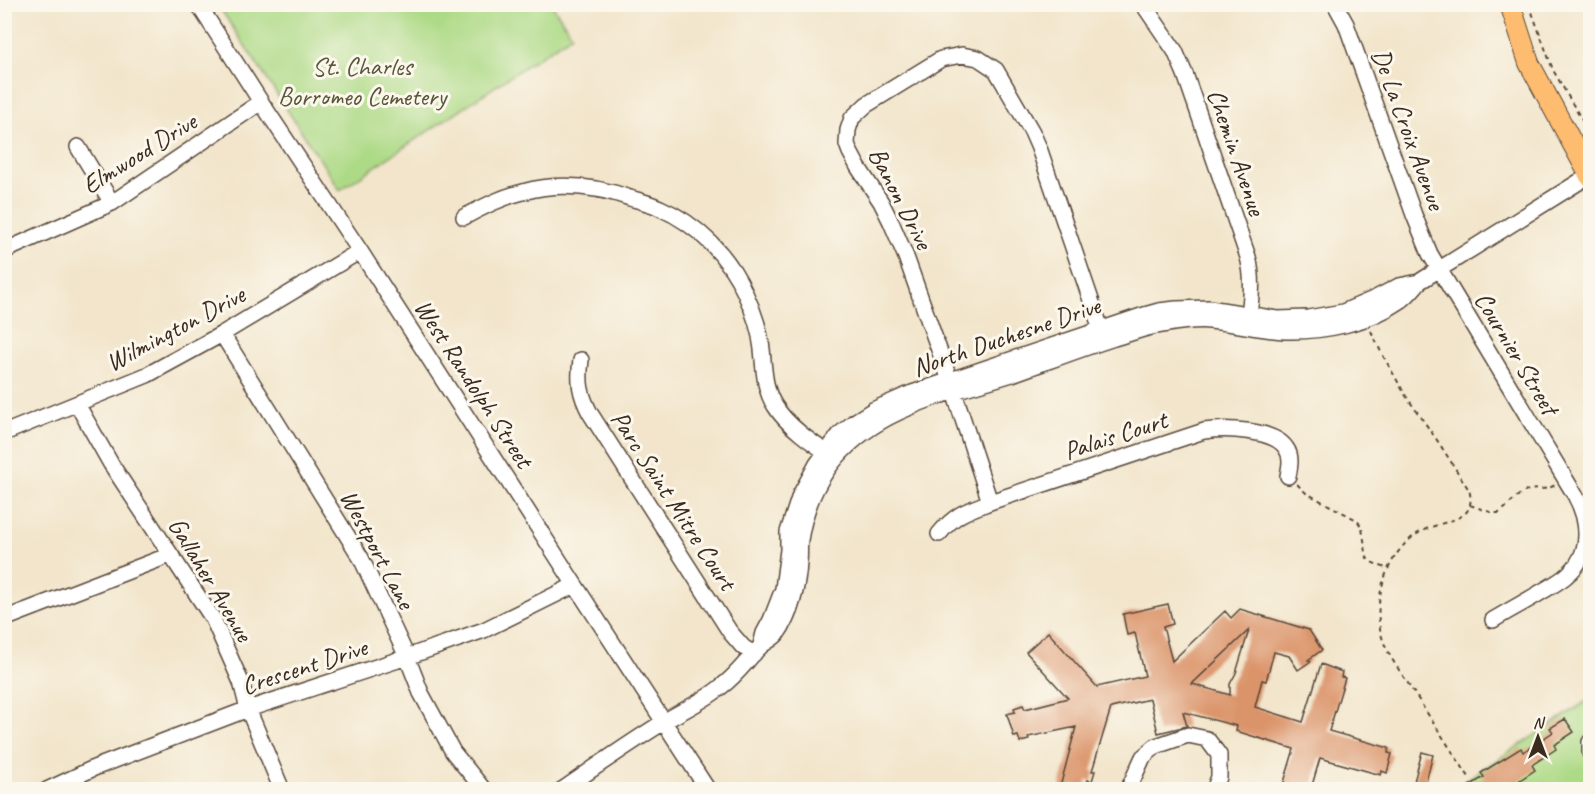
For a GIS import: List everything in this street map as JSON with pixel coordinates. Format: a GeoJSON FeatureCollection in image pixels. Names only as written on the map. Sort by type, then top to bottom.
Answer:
{"type":"FeatureCollection","features":[{"type":"Feature","properties":{"kind":"main road"},"geometry":{"type":"LineString","coordinates":[[1510,4],[1528,63],[1590,175]]}},
{"type":"Feature","properties":{"kind":"main road"},"geometry":{"type":"LineString","coordinates":[[1522,4],[1539,58],[1590,150]]}},
{"type":"Feature","properties":{"kind":"street","name":"West Randolph Street"},"geometry":{"type":"LineString","coordinates":[[198,4],[360,250],[708,789]]}},
{"type":"Feature","properties":{"kind":"street","name":"Chemin Avenue"},"geometry":{"type":"LineString","coordinates":[[1143,4],[1168,40],[1185,74],[1248,257],[1253,286],[1248,320]]}},
{"type":"Feature","properties":{"kind":"street","name":"De La Croix Avenue"},"geometry":{"type":"LineString","coordinates":[[1335,4],[1346,24],[1414,215],[1439,270]]}},
{"type":"Feature","properties":{"kind":"street","name":"Banon Drive"},"geometry":{"type":"LineString","coordinates":[[990,502],[900,242],[881,202],[853,159],[847,144],[852,118],[866,105],[899,83],[947,57],[962,55],[978,58],[996,70],[1028,125],[1046,164],[1103,336]]}},
{"type":"Feature","properties":{"kind":"street","name":"Elmwood Drive"},"geometry":{"type":"LineString","coordinates":[[4,251],[112,203],[261,102]]}},
{"type":"Feature","properties":{"kind":"street"},"geometry":{"type":"LineString","coordinates":[[78,147],[112,203]]}},
{"type":"Feature","properties":{"kind":"street","name":"North Duchesne Drive"},"geometry":{"type":"LineString","coordinates":[[1248,320],[1285,331],[1341,325],[1367,317],[1398,302],[1407,296],[1419,282],[1590,175]]}},
{"type":"Feature","properties":{"kind":"street"},"geometry":{"type":"LineString","coordinates":[[464,217],[509,196],[534,189],[578,186],[607,190],[650,204],[677,217],[712,244],[738,279],[752,308],[760,334],[767,384],[775,408],[830,456]]}},
{"type":"Feature","properties":{"kind":"street","name":"Wilmington Drive"},"geometry":{"type":"LineString","coordinates":[[4,433],[147,375],[222,334],[360,250]]}},
{"type":"Feature","properties":{"kind":"street","name":"Cournier Street"},"geometry":{"type":"LineString","coordinates":[[1439,270],[1585,514],[1587,534],[1583,552],[1573,569],[1566,576],[1493,620]]}},
{"type":"Feature","properties":{"kind":"street","name":"North Duchesne Drive"},"geometry":{"type":"LineString","coordinates":[[562,789],[721,687],[758,650],[774,638],[794,596],[800,542],[808,507],[830,456],[876,424],[951,386],[1010,374],[1103,336],[1190,321],[1308,318],[1343,312],[1399,286],[1419,282]]}},
{"type":"Feature","properties":{"kind":"street","name":"Westport Lane"},"geometry":{"type":"LineString","coordinates":[[222,334],[361,558],[407,657],[421,693],[453,752],[484,789]]}},
{"type":"Feature","properties":{"kind":"street","name":"Parc Saint Mitre Court"},"geometry":{"type":"LineString","coordinates":[[581,360],[579,382],[590,413],[730,632],[744,647],[758,650]]}},
{"type":"Feature","properties":{"kind":"street","name":"Gallaher Avenue"},"geometry":{"type":"LineString","coordinates":[[78,404],[111,464],[213,619],[241,682],[248,709],[282,789]]}},
{"type":"Feature","properties":{"kind":"street","name":"Palais Court"},"geometry":{"type":"LineString","coordinates":[[939,534],[949,521],[964,512],[1204,431],[1219,429],[1272,437],[1288,450],[1291,464],[1288,476]]}},
{"type":"Feature","properties":{"kind":"street"},"geometry":{"type":"LineString","coordinates":[[4,619],[170,555]]}},
{"type":"Feature","properties":{"kind":"street","name":"Crescent Drive"},"geometry":{"type":"LineString","coordinates":[[48,789],[94,768],[248,709],[484,630],[575,585]]}},
{"type":"Feature","properties":{"kind":"street"},"geometry":{"type":"LineString","coordinates":[[1128,789],[1143,757],[1156,746],[1188,735],[1207,739],[1219,755],[1219,777],[1214,789]]}},
{"type":"Feature","properties":{"kind":"street"},"geometry":{"type":"LineString","coordinates":[[1590,742],[1590,753]]}},
{"type":"Feature","properties":{"kind":"path"},"geometry":{"type":"LineString","coordinates":[[1529,4],[1553,70],[1590,134]]}},
{"type":"Feature","properties":{"kind":"path"},"geometry":{"type":"LineString","coordinates":[[1367,317],[1372,336],[1406,396],[1470,490],[1470,505],[1463,515],[1420,532],[1405,544],[1393,560],[1384,580],[1378,621],[1382,639],[1396,664],[1471,780]]}},
{"type":"Feature","properties":{"kind":"path"},"geometry":{"type":"LineString","coordinates":[[1288,476],[1306,492],[1357,520],[1362,528],[1367,558],[1389,569]]}},
{"type":"Feature","properties":{"kind":"path"},"geometry":{"type":"LineString","coordinates":[[1470,505],[1498,513],[1524,492],[1532,489],[1545,490],[1565,478]]}},
{"type":"Feature","properties":{"kind":"green space","name":"St. Charles Borromeo Cemetery"},"geometry":{"type":"Polygon","coordinates":[[[218,5],[552,5],[572,35],[340,190],[218,5]]]}},
{"type":"Feature","properties":{"kind":"green space"},"geometry":{"type":"Polygon","coordinates":[[[1590,699],[1590,789],[1451,790],[1590,699]]]}},
{"type":"Feature","properties":{"kind":"building"},"geometry":{"type":"Polygon","coordinates":[[[1168,604],[1173,624],[1163,627],[1172,661],[1225,611],[1231,618],[1240,609],[1309,630],[1322,650],[1298,670],[1289,656],[1274,652],[1266,681],[1262,680],[1255,707],[1303,722],[1321,664],[1342,672],[1341,677],[1345,678],[1329,731],[1389,748],[1388,753],[1392,754],[1387,773],[1382,771],[1381,775],[1320,758],[1311,789],[1282,789],[1294,749],[1236,731],[1237,726],[1183,712],[1187,726],[1158,733],[1150,699],[1111,708],[1092,771],[1095,771],[1092,781],[1087,780],[1085,788],[1072,785],[1071,789],[1060,787],[1076,727],[1028,737],[1029,740],[1020,742],[1018,736],[1014,737],[1007,714],[1015,712],[1014,708],[1023,705],[1025,709],[1068,698],[1026,652],[1048,632],[1097,687],[1145,676],[1135,633],[1127,635],[1123,614],[1168,604]],[[1249,630],[1192,684],[1230,695],[1230,684],[1236,673],[1249,630]]]}},
{"type":"Feature","properties":{"kind":"building"},"geometry":{"type":"Polygon","coordinates":[[[1565,719],[1574,732],[1554,745],[1556,749],[1532,765],[1535,770],[1520,780],[1526,789],[1514,789],[1511,786],[1506,789],[1464,789],[1484,777],[1481,773],[1521,748],[1523,752],[1553,732],[1550,728],[1565,719]]]}},
{"type":"Feature","properties":{"kind":"building"},"geometry":{"type":"Polygon","coordinates":[[[1422,752],[1433,755],[1424,789],[1412,789],[1422,752]]]}}]}
